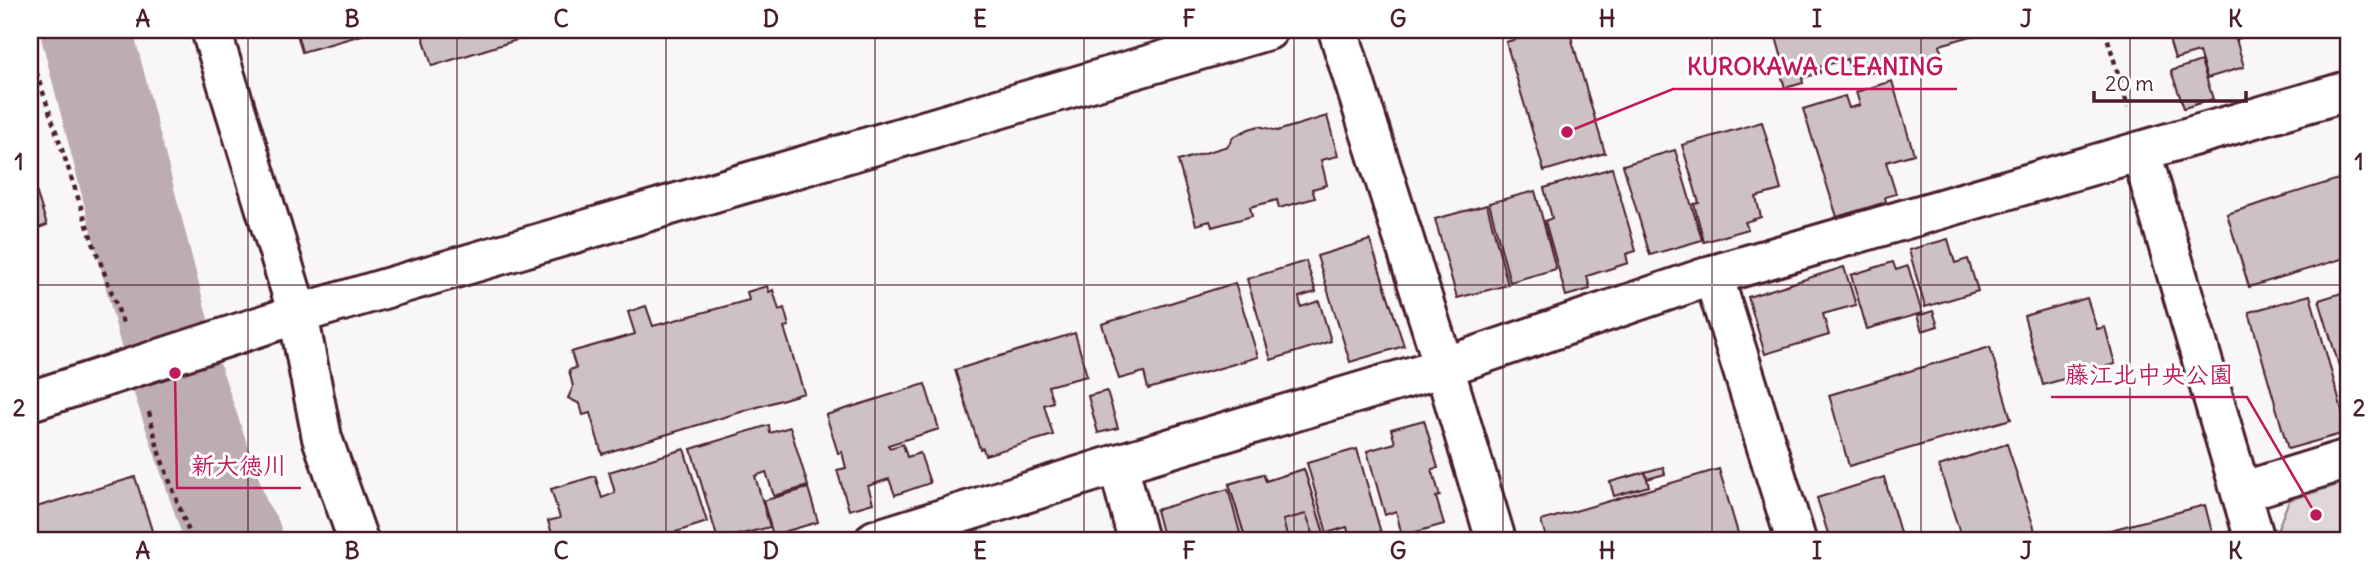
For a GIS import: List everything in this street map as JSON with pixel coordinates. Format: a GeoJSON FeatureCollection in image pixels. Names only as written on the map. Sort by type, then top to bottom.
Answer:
{"type":"FeatureCollection","features":[{"type":"Feature","properties":{"kind":"street"},"geometry":{"type":"LineString","coordinates":[[211,30],[298,314],[322,438],[358,540]]}},
{"type":"Feature","properties":{"kind":"street"},"geometry":{"type":"LineString","coordinates":[[30,401],[298,314],[1268,30]]}},
{"type":"Feature","properties":{"kind":"street"},"geometry":{"type":"LineString","coordinates":[[1338,30],[1496,540]]}},
{"type":"Feature","properties":{"kind":"street"},"geometry":{"type":"LineString","coordinates":[[875,540],[1444,367],[1713,275],[2348,91]]}},
{"type":"Feature","properties":{"kind":"street"},"geometry":{"type":"LineString","coordinates":[[2141,152],[2255,540]]}},
{"type":"Feature","properties":{"kind":"street"},"geometry":{"type":"LineString","coordinates":[[1713,275],[1796,540]]}},
{"type":"Feature","properties":{"kind":"street"},"geometry":{"type":"LineString","coordinates":[[2241,492],[2348,459]]}},
{"type":"Feature","properties":{"kind":"street"},"geometry":{"type":"LineString","coordinates":[[1118,464],[1138,540]]}},
{"type":"Feature","properties":{"kind":"path"},"geometry":{"type":"LineString","coordinates":[[2105,30],[2141,152]]}},
{"type":"Feature","properties":{"kind":"path"},"geometry":{"type":"LineString","coordinates":[[30,53],[92,240],[139,366],[159,453],[192,540]]}},
{"type":"Feature","properties":{"kind":"shaded area"},"geometry":{"type":"Polygon","coordinates":[[[2348,482],[2348,540],[2280,540],[2277,531],[2289,500],[2348,482]]]}},
{"type":"Feature","properties":{"kind":"building"},"geometry":{"type":"Polygon","coordinates":[[[296,30],[363,30],[365,34],[302,52],[296,30]]]}},
{"type":"Feature","properties":{"kind":"building"},"geometry":{"type":"Polygon","coordinates":[[[421,30],[543,30],[543,32],[432,66],[421,30]]]}},
{"type":"Feature","properties":{"kind":"building"},"geometry":{"type":"Polygon","coordinates":[[[1548,30],[1569,30],[1605,153],[1544,171],[1506,42],[1548,30]]]}},
{"type":"Feature","properties":{"kind":"building"},"geometry":{"type":"Polygon","coordinates":[[[1774,30],[1992,30],[1940,45],[1941,52],[1862,75],[1861,68],[1850,72],[1847,59],[1819,67],[1820,73],[1802,78],[1803,83],[1785,88],[1780,70],[1785,69],[1774,30]]]}},
{"type":"Feature","properties":{"kind":"building"},"geometry":{"type":"Polygon","coordinates":[[[2166,30],[2264,32],[2236,39],[2244,67],[2207,78],[2199,52],[2175,59],[2166,30]]]}},
{"type":"Feature","properties":{"kind":"building"},"geometry":{"type":"Polygon","coordinates":[[[2201,61],[2213,99],[2184,108],[2171,71],[2201,61]]]}},
{"type":"Feature","properties":{"kind":"building"},"geometry":{"type":"Polygon","coordinates":[[[1892,81],[1914,154],[1886,162],[1896,194],[1885,197],[1886,202],[1837,217],[1803,109],[1845,96],[1849,108],[1860,105],[1856,92],[1892,81]]]}},
{"type":"Feature","properties":{"kind":"building"},"geometry":{"type":"Polygon","coordinates":[[[1327,116],[1338,156],[1321,160],[1327,185],[1312,189],[1315,198],[1279,208],[1277,200],[1250,207],[1252,216],[1212,227],[1210,221],[1196,225],[1178,161],[1228,146],[1233,137],[1249,129],[1259,126],[1277,131],[1327,116]]]}},
{"type":"Feature","properties":{"kind":"building"},"geometry":{"type":"Polygon","coordinates":[[[1762,122],[1781,190],[1756,197],[1761,217],[1745,222],[1748,229],[1704,242],[1694,204],[1699,203],[1682,145],[1762,122]]]}},
{"type":"Feature","properties":{"kind":"building"},"geometry":{"type":"Polygon","coordinates":[[[1675,150],[1702,240],[1650,255],[1623,165],[1675,150]]]}},
{"type":"Feature","properties":{"kind":"building"},"geometry":{"type":"Polygon","coordinates":[[[1612,168],[1636,251],[1626,254],[1628,263],[1587,276],[1590,289],[1566,296],[1545,221],[1552,218],[1544,188],[1612,168]]]}},
{"type":"Feature","properties":{"kind":"building"},"geometry":{"type":"Polygon","coordinates":[[[30,172],[47,225],[30,231],[30,172]]]}},
{"type":"Feature","properties":{"kind":"building"},"geometry":{"type":"Polygon","coordinates":[[[2348,176],[2348,257],[2249,287],[2227,214],[2348,176]]]}},
{"type":"Feature","properties":{"kind":"building"},"geometry":{"type":"Polygon","coordinates":[[[1535,191],[1556,269],[1510,282],[1489,203],[1535,191]]]}},
{"type":"Feature","properties":{"kind":"building"},"geometry":{"type":"Polygon","coordinates":[[[1487,205],[1508,285],[1457,298],[1435,219],[1487,205]]]}},
{"type":"Feature","properties":{"kind":"building"},"geometry":{"type":"Polygon","coordinates":[[[1948,239],[1955,263],[1968,259],[1978,291],[1925,307],[1909,250],[1948,239]]]}},
{"type":"Feature","properties":{"kind":"building"},"geometry":{"type":"Polygon","coordinates":[[[1370,240],[1404,346],[1350,362],[1317,256],[1370,240]]]}},
{"type":"Feature","properties":{"kind":"building"},"geometry":{"type":"Polygon","coordinates":[[[1306,261],[1316,292],[1299,297],[1301,307],[1319,301],[1331,341],[1271,360],[1247,279],[1306,261]]]}},
{"type":"Feature","properties":{"kind":"building"},"geometry":{"type":"Polygon","coordinates":[[[1893,262],[1896,270],[1908,266],[1922,313],[1867,329],[1851,275],[1893,262]]]}},
{"type":"Feature","properties":{"kind":"building"},"geometry":{"type":"Polygon","coordinates":[[[1844,267],[1856,305],[1823,314],[1829,335],[1765,354],[1748,297],[1844,267]]]}},
{"type":"Feature","properties":{"kind":"building"},"geometry":{"type":"Polygon","coordinates":[[[1235,283],[1258,357],[1148,389],[1144,372],[1119,379],[1102,324],[1235,283]]]}},
{"type":"Feature","properties":{"kind":"building"},"geometry":{"type":"Polygon","coordinates":[[[767,286],[769,292],[773,290],[779,310],[784,308],[789,326],[784,327],[804,393],[602,454],[590,413],[583,415],[580,404],[568,398],[573,387],[569,370],[576,368],[571,352],[635,334],[628,312],[646,306],[653,326],[749,300],[747,292],[767,286]]]}},
{"type":"Feature","properties":{"kind":"building"},"geometry":{"type":"Polygon","coordinates":[[[2348,291],[2348,364],[2339,366],[2319,300],[2348,291]]]}},
{"type":"Feature","properties":{"kind":"building"},"geometry":{"type":"Polygon","coordinates":[[[2310,295],[2348,432],[2288,449],[2249,312],[2310,295]]]}},
{"type":"Feature","properties":{"kind":"building"},"geometry":{"type":"Polygon","coordinates":[[[2087,298],[2097,329],[2105,327],[2115,364],[2043,385],[2024,316],[2087,298]]]}},
{"type":"Feature","properties":{"kind":"building"},"geometry":{"type":"Polygon","coordinates":[[[1933,311],[1938,326],[1922,331],[1917,316],[1933,311]]]}},
{"type":"Feature","properties":{"kind":"building"},"geometry":{"type":"Polygon","coordinates":[[[1075,333],[1087,376],[1048,386],[1053,402],[1044,405],[1053,435],[985,455],[983,448],[980,449],[955,370],[1075,333]]]}},
{"type":"Feature","properties":{"kind":"building"},"geometry":{"type":"Polygon","coordinates":[[[1990,347],[2011,419],[1849,466],[1829,395],[1990,347]]]}},
{"type":"Feature","properties":{"kind":"building"},"geometry":{"type":"Polygon","coordinates":[[[925,384],[939,429],[888,445],[890,448],[903,444],[907,457],[920,453],[930,483],[895,495],[889,479],[868,486],[873,503],[849,510],[837,470],[846,468],[842,452],[838,453],[826,415],[925,384]]]}},
{"type":"Feature","properties":{"kind":"building"},"geometry":{"type":"Polygon","coordinates":[[[1107,391],[1118,428],[1098,433],[1088,396],[1107,391]]]}},
{"type":"Feature","properties":{"kind":"building"},"geometry":{"type":"Polygon","coordinates":[[[1424,420],[1438,468],[1432,469],[1444,524],[1402,536],[1396,511],[1385,515],[1367,451],[1395,443],[1391,429],[1424,420]]]}},
{"type":"Feature","properties":{"kind":"building"},"geometry":{"type":"Polygon","coordinates":[[[769,425],[770,433],[790,427],[808,486],[774,496],[766,472],[755,476],[770,527],[718,540],[691,449],[769,425]]]}},
{"type":"Feature","properties":{"kind":"building"},"geometry":{"type":"Polygon","coordinates":[[[2007,444],[2038,540],[1962,540],[1939,466],[2007,444]]]}},
{"type":"Feature","properties":{"kind":"building"},"geometry":{"type":"Polygon","coordinates":[[[684,449],[707,522],[651,540],[554,540],[548,521],[560,518],[551,489],[595,476],[602,498],[615,493],[609,472],[684,449]]]}},
{"type":"Feature","properties":{"kind":"building"},"geometry":{"type":"Polygon","coordinates":[[[1357,449],[1383,540],[1350,540],[1347,527],[1327,533],[1307,463],[1357,449]]]}},
{"type":"Feature","properties":{"kind":"building"},"geometry":{"type":"Polygon","coordinates":[[[1663,467],[1665,474],[1647,479],[1645,472],[1663,467]]]}},
{"type":"Feature","properties":{"kind":"building"},"geometry":{"type":"Polygon","coordinates":[[[1304,469],[1326,540],[1290,540],[1313,533],[1306,514],[1283,520],[1288,540],[1246,540],[1229,484],[1263,474],[1266,481],[1304,469]]]}},
{"type":"Feature","properties":{"kind":"building"},"geometry":{"type":"Polygon","coordinates":[[[1304,469],[1326,540],[1246,540],[1229,484],[1263,474],[1266,481],[1304,469]]]}},
{"type":"Feature","properties":{"kind":"building"},"geometry":{"type":"Polygon","coordinates":[[[1719,469],[1740,540],[1547,540],[1541,521],[1719,469]]]}},
{"type":"Feature","properties":{"kind":"building"},"geometry":{"type":"Polygon","coordinates":[[[1645,472],[1649,486],[1614,496],[1610,482],[1645,472]]]}},
{"type":"Feature","properties":{"kind":"building"},"geometry":{"type":"Polygon","coordinates":[[[135,477],[155,540],[30,540],[30,509],[135,477]]]}},
{"type":"Feature","properties":{"kind":"building"},"geometry":{"type":"Polygon","coordinates":[[[1884,477],[1901,536],[1887,540],[1830,540],[1817,498],[1884,477]]]}},
{"type":"Feature","properties":{"kind":"building"},"geometry":{"type":"Polygon","coordinates":[[[808,488],[818,522],[773,535],[763,501],[808,488]]]}},
{"type":"Feature","properties":{"kind":"building"},"geometry":{"type":"Polygon","coordinates":[[[1228,489],[1242,540],[1164,540],[1156,510],[1228,489]]]}},
{"type":"Feature","properties":{"kind":"building"},"geometry":{"type":"Polygon","coordinates":[[[2205,505],[2214,540],[2089,540],[2088,536],[2205,505]]]}},
{"type":"Feature","properties":{"kind":"building"},"geometry":{"type":"Polygon","coordinates":[[[1306,514],[1313,533],[1288,540],[1283,520],[1306,514]]]}},
{"type":"Feature","properties":{"kind":"waterway"},"geometry":{"type":"LineString","coordinates":[[86,30],[175,373],[226,523],[237,540]]}},
{"type":"Feature","properties":{"kind":"place","name":"KUROKAWA CLEANING"},"geometry":{"type":"Point","coordinates":[1567,132]}},
{"type":"Feature","properties":{"kind":"place","name":"新大徳川"},"geometry":{"type":"Point","coordinates":[175,373]}},
{"type":"Feature","properties":{"kind":"place","name":"藤江北中央公園"},"geometry":{"type":"Point","coordinates":[2316,515]}}]}
